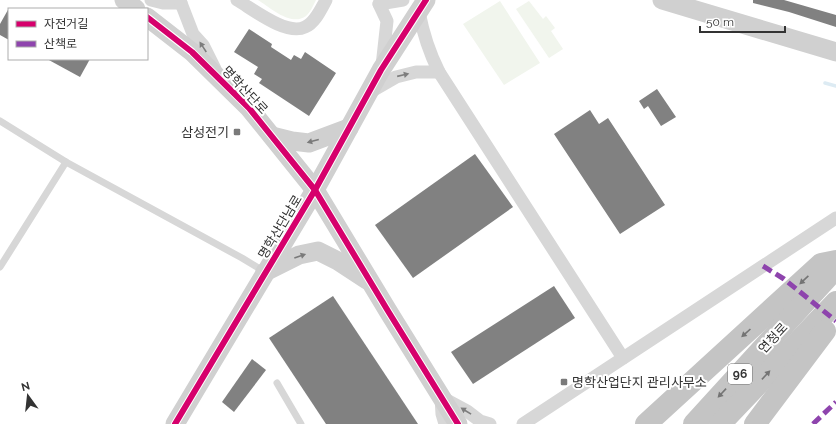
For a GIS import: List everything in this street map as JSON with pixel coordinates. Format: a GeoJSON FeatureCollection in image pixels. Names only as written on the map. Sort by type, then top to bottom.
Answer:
{"type":"FeatureCollection","features":[{"type":"Feature","properties":{"kind":"highway"},"geometry":{"type":"LineString","coordinates":[[755,424],[821,264],[836,260]]}},
{"type":"Feature","properties":{"kind":"highway","name":"연청로"},"geometry":{"type":"LineString","coordinates":[[720,424],[796,327],[836,268]]}},
{"type":"Feature","properties":{"kind":"highway","name":"연청로"},"geometry":{"type":"LineString","coordinates":[[694,424],[796,327],[836,302]]}},
{"type":"Feature","properties":{"kind":"highway"},"geometry":{"type":"LineString","coordinates":[[646,424],[796,327],[836,318]]}},
{"type":"Feature","properties":{"kind":"street"},"geometry":{"type":"LineString","coordinates":[[124,0],[135,8]]}},
{"type":"Feature","properties":{"kind":"street"},"geometry":{"type":"LineString","coordinates":[[150,0],[163,3],[182,2],[193,34],[203,45],[222,81]]}},
{"type":"Feature","properties":{"kind":"street"},"geometry":{"type":"LineString","coordinates":[[237,0],[283,27],[296,30],[307,27],[326,0]]}},
{"type":"Feature","properties":{"kind":"street"},"geometry":{"type":"LineString","coordinates":[[381,70],[387,21],[376,2],[403,0]]}},
{"type":"Feature","properties":{"kind":"street"},"geometry":{"type":"LineString","coordinates":[[662,0],[836,52]]}},
{"type":"Feature","properties":{"kind":"street"},"geometry":{"type":"LineString","coordinates":[[423,6],[423,30],[430,53],[439,72],[623,358]]}},
{"type":"Feature","properties":{"kind":"street","name":"명학산단남로"},"geometry":{"type":"LineString","coordinates":[[176,424],[265,272],[316,190],[381,70],[423,6]]}},
{"type":"Feature","properties":{"kind":"street","name":"명학산단로"},"geometry":{"type":"LineString","coordinates":[[148,18],[192,52],[222,81],[248,108],[316,190],[458,424]]}},
{"type":"Feature","properties":{"kind":"street"},"geometry":{"type":"LineString","coordinates":[[369,93],[396,77],[416,72],[439,72]]}},
{"type":"Feature","properties":{"kind":"street"},"geometry":{"type":"LineString","coordinates":[[272,136],[309,143],[349,128]]}},
{"type":"Feature","properties":{"kind":"street"},"geometry":{"type":"LineString","coordinates":[[523,424],[836,218]]}},
{"type":"Feature","properties":{"kind":"street"},"geometry":{"type":"LineString","coordinates":[[265,272],[299,255],[318,251],[338,261],[370,281]]}},
{"type":"Feature","properties":{"kind":"street"},"geometry":{"type":"LineString","coordinates":[[441,397],[442,414],[445,424]]}},
{"type":"Feature","properties":{"kind":"street"},"geometry":{"type":"LineString","coordinates":[[441,397],[467,411],[480,421],[490,424]]}},
{"type":"Feature","properties":{"kind":"lane"},"geometry":{"type":"LineString","coordinates":[[0,121],[66,162],[265,272]]}},
{"type":"Feature","properties":{"kind":"lane"},"geometry":{"type":"LineString","coordinates":[[0,267],[66,162]]}},
{"type":"Feature","properties":{"kind":"lane"},"geometry":{"type":"LineString","coordinates":[[277,384],[301,424]]}},
{"type":"Feature","properties":{"kind":"shaded area"},"geometry":{"type":"Polygon","coordinates":[[[258,0],[316,0],[306,16],[300,19],[294,19],[281,15],[258,0]]]}},
{"type":"Feature","properties":{"kind":"shaded area"},"geometry":{"type":"Polygon","coordinates":[[[500,1],[540,63],[504,85],[463,24],[500,1]]]}},
{"type":"Feature","properties":{"kind":"shaded area"},"geometry":{"type":"Polygon","coordinates":[[[529,1],[543,19],[546,16],[555,28],[551,31],[563,49],[549,58],[516,9],[529,1]]]}},
{"type":"Feature","properties":{"kind":"building"},"geometry":{"type":"Polygon","coordinates":[[[753,0],[784,0],[836,15],[836,27],[789,12],[753,3],[753,0]]]}},
{"type":"Feature","properties":{"kind":"building"},"geometry":{"type":"Polygon","coordinates":[[[8,10],[8,39],[0,35],[0,24],[8,10]]]}},
{"type":"Feature","properties":{"kind":"building"},"geometry":{"type":"Polygon","coordinates":[[[249,29],[272,44],[271,47],[291,60],[294,55],[301,59],[305,52],[336,73],[309,116],[259,83],[262,79],[254,74],[258,67],[234,52],[249,29]]]}},
{"type":"Feature","properties":{"kind":"building"},"geometry":{"type":"Polygon","coordinates":[[[49,60],[89,60],[80,77],[49,60]]]}},
{"type":"Feature","properties":{"kind":"building"},"geometry":{"type":"Polygon","coordinates":[[[657,89],[676,117],[661,126],[648,106],[644,109],[639,101],[657,89]]]}},
{"type":"Feature","properties":{"kind":"building"},"geometry":{"type":"Polygon","coordinates":[[[590,110],[599,124],[608,118],[665,205],[620,234],[554,134],[590,110]]]}},
{"type":"Feature","properties":{"kind":"building"},"geometry":{"type":"Polygon","coordinates":[[[475,154],[513,207],[413,278],[375,225],[475,154]]]}},
{"type":"Feature","properties":{"kind":"building"},"geometry":{"type":"Polygon","coordinates":[[[554,286],[575,318],[473,384],[451,352],[554,286]]]}},
{"type":"Feature","properties":{"kind":"building"},"geometry":{"type":"Polygon","coordinates":[[[333,296],[418,424],[326,424],[269,338],[333,296]]]}},
{"type":"Feature","properties":{"kind":"building"},"geometry":{"type":"Polygon","coordinates":[[[252,359],[266,370],[234,412],[222,402],[252,359]]]}},
{"type":"Feature","properties":{"kind":"waterway"},"geometry":{"type":"LineString","coordinates":[[825,83],[836,86]]}},
{"type":"Feature","properties":{"kind":"marked path"},"geometry":{"type":"LineString","coordinates":[[763,266],[784,279],[836,321]]}},
{"type":"Feature","properties":{"kind":"marked path"},"geometry":{"type":"LineString","coordinates":[[813,424],[836,402]]}},
{"type":"Feature","properties":{"kind":"cycle path"},"geometry":{"type":"LineString","coordinates":[[175,424],[315,190],[381,70],[426,0]]}},
{"type":"Feature","properties":{"kind":"cycle path"},"geometry":{"type":"LineString","coordinates":[[148,18],[192,52],[249,108],[315,190],[458,424]]}},
{"type":"Feature","properties":{"kind":"place","name":"삼성전기"},"geometry":{"type":"Point","coordinates":[237,132]}},
{"type":"Feature","properties":{"kind":"place","name":"명학산업단지 관리사무소"},"geometry":{"type":"Point","coordinates":[564,382]}}]}
